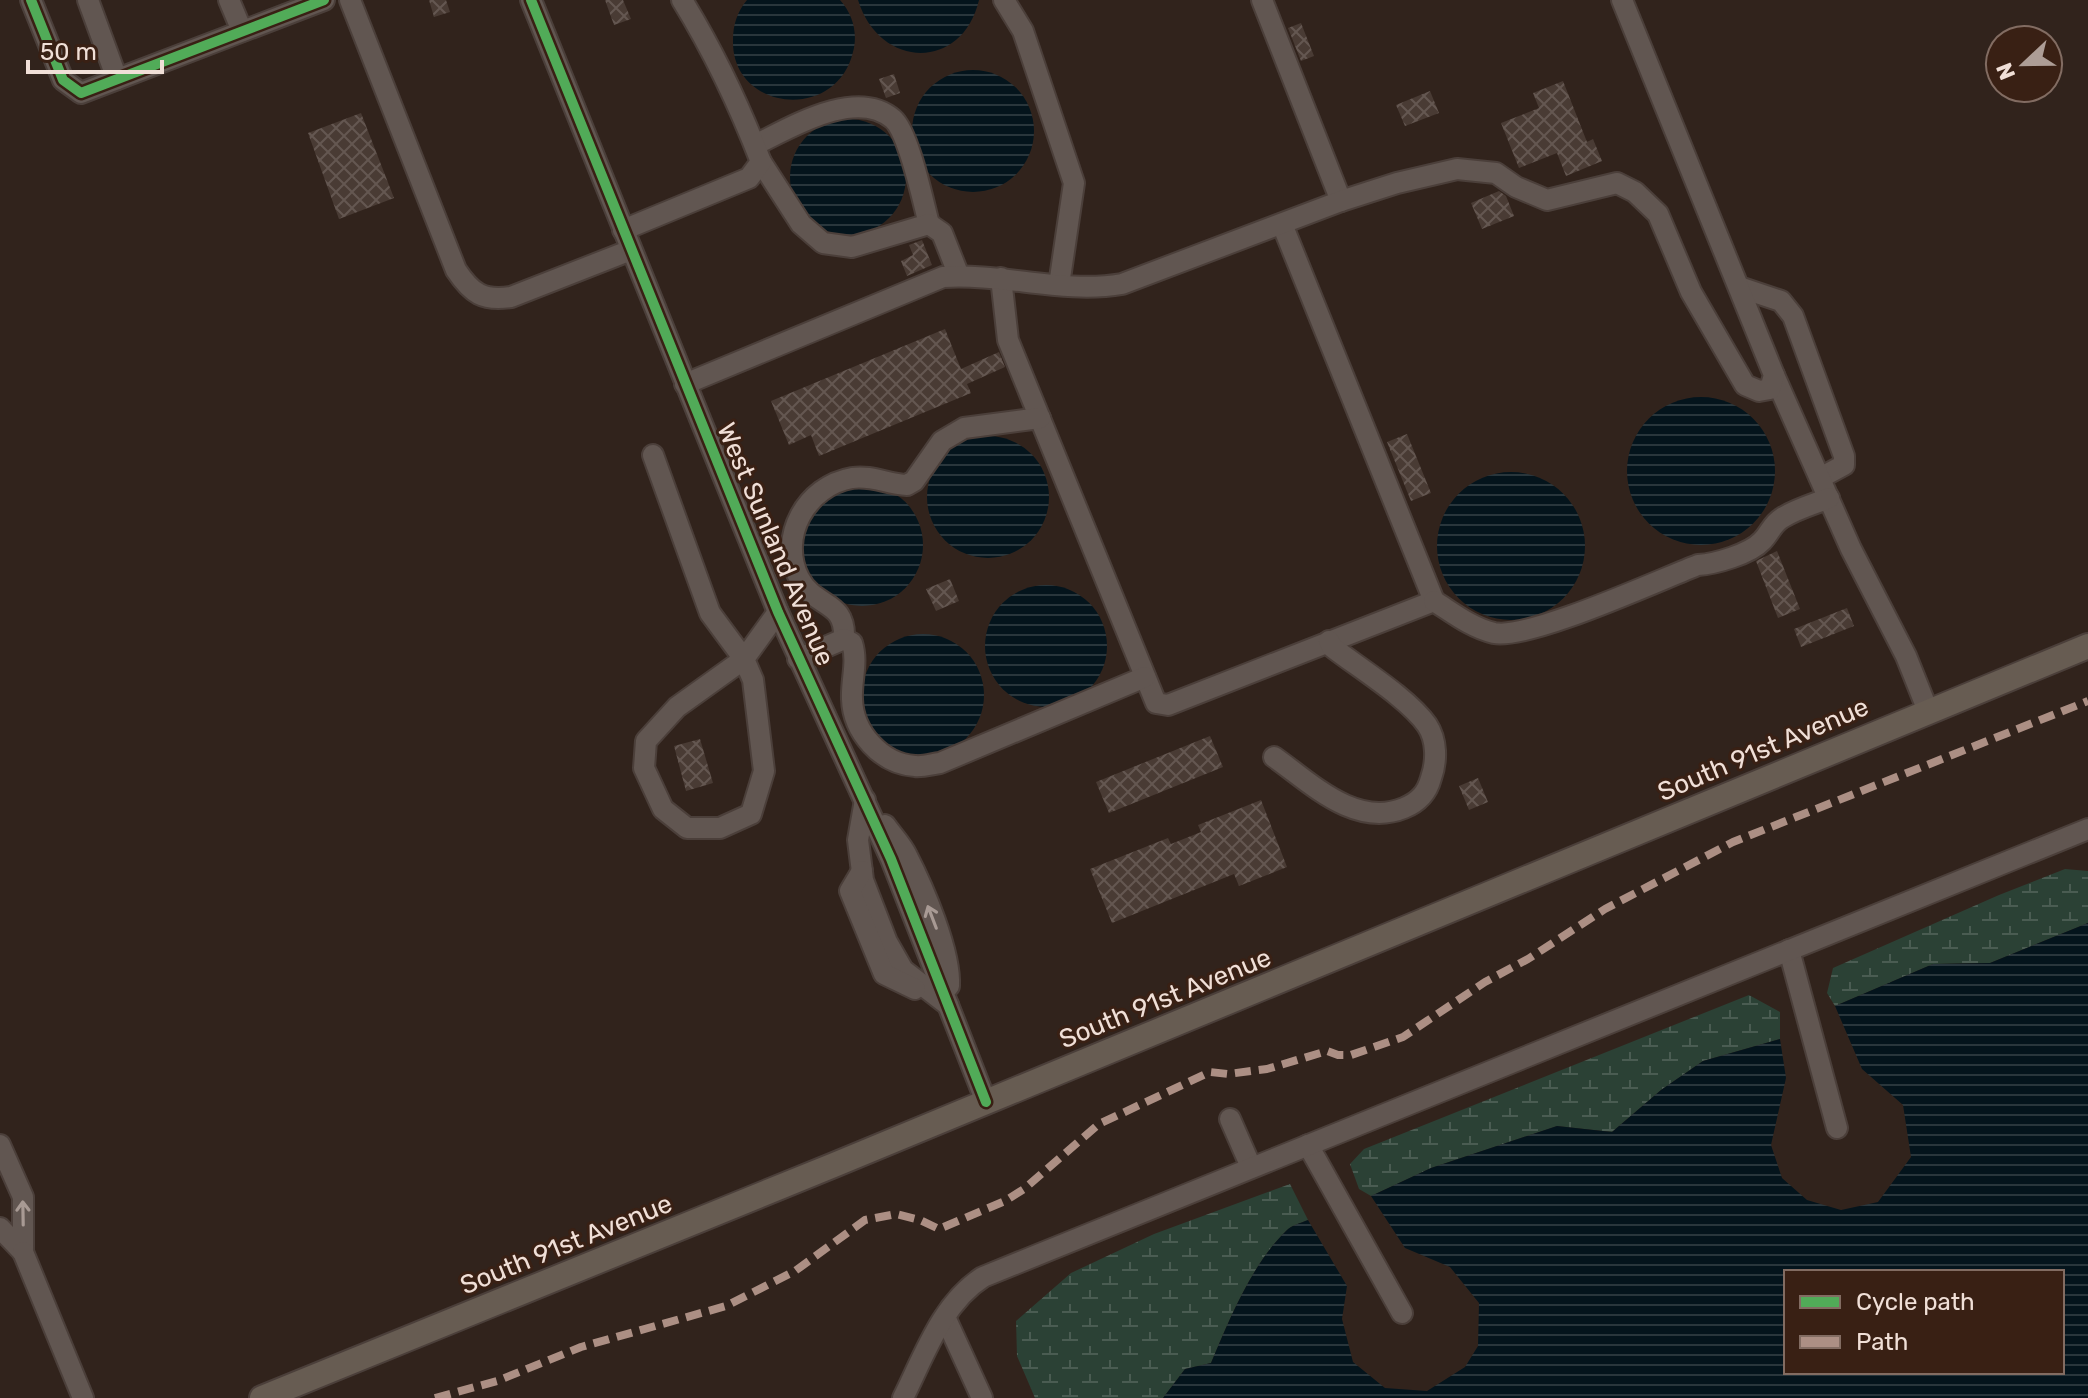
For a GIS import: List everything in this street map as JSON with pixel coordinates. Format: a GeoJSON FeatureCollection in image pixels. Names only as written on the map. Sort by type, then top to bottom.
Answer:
{"type":"FeatureCollection","features":[{"type":"Feature","properties":{"kind":"main road","name":"South 91st Avenue"},"geometry":{"type":"LineString","coordinates":[[262,1398],[2088,646]]}},
{"type":"Feature","properties":{"kind":"street"},"geometry":{"type":"LineString","coordinates":[[31,0],[63,80],[81,93],[324,0]]}},
{"type":"Feature","properties":{"kind":"street"},"geometry":{"type":"LineString","coordinates":[[88,0],[117,79]]}},
{"type":"Feature","properties":{"kind":"street"},"geometry":{"type":"LineString","coordinates":[[229,0],[242,31]]}},
{"type":"Feature","properties":{"kind":"street"},"geometry":{"type":"LineString","coordinates":[[350,0],[456,270],[465,284],[477,294],[492,300],[511,297],[631,250]]}},
{"type":"Feature","properties":{"kind":"street","name":"West Sunland Avenue"},"geometry":{"type":"LineString","coordinates":[[531,0],[798,659],[865,800],[906,853],[919,884],[950,972],[948,1005],[986,1102]]}},
{"type":"Feature","properties":{"kind":"street"},"geometry":{"type":"LineString","coordinates":[[682,0],[740,107],[758,154],[801,224],[823,243],[852,247],[929,224]]}},
{"type":"Feature","properties":{"kind":"street"},"geometry":{"type":"LineString","coordinates":[[1004,0],[1023,31],[1074,183],[1059,285]]}},
{"type":"Feature","properties":{"kind":"street"},"geometry":{"type":"LineString","coordinates":[[1262,0],[1341,201]]}},
{"type":"Feature","properties":{"kind":"street"},"geometry":{"type":"LineString","coordinates":[[1622,0],[1774,375],[1851,549],[1906,656],[1928,711]]}},
{"type":"Feature","properties":{"kind":"street"},"geometry":{"type":"LineString","coordinates":[[623,230],[749,178],[758,154],[823,112],[847,108],[877,110],[895,121],[909,153],[929,224],[942,233],[959,276]]}},
{"type":"Feature","properties":{"kind":"street"},"geometry":{"type":"LineString","coordinates":[[685,384],[943,277],[1001,278],[1094,289],[1122,284],[1341,201],[1397,183],[1457,169],[1496,173],[1516,187],[1547,200],[1617,183],[1635,192],[1658,214],[1691,292],[1745,385],[1759,391],[1770,389],[1774,375]]}},
{"type":"Feature","properties":{"kind":"street"},"geometry":{"type":"LineString","coordinates":[[1282,224],[1434,601],[1467,623],[1495,633],[1540,626],[1698,565],[1714,564],[1757,546],[1765,539],[1770,527],[1782,518],[1829,498]]}},
{"type":"Feature","properties":{"kind":"street"},"geometry":{"type":"LineString","coordinates":[[1001,278],[1008,340],[1156,703],[1168,705],[1434,601]]}},
{"type":"Feature","properties":{"kind":"street"},"geometry":{"type":"LineString","coordinates":[[1739,287],[1781,301],[1793,316],[1844,456],[1844,465],[1820,478]]}},
{"type":"Feature","properties":{"kind":"street"},"geometry":{"type":"LineString","coordinates":[[844,639],[845,624],[841,615],[806,590],[795,567],[793,532],[805,507],[829,486],[851,478],[875,477],[907,485],[914,481],[942,441],[964,428],[1040,418]]}},
{"type":"Feature","properties":{"kind":"street"},"geometry":{"type":"LineString","coordinates":[[653,455],[710,613],[744,659],[753,680],[764,771],[751,814],[720,828],[687,828],[663,809],[644,768],[646,741],[677,707],[744,659],[778,612]]}},
{"type":"Feature","properties":{"kind":"street"},"geometry":{"type":"LineString","coordinates":[[798,659],[844,639]]}},
{"type":"Feature","properties":{"kind":"street"},"geometry":{"type":"LineString","coordinates":[[844,639],[852,643],[856,655],[852,700],[855,723],[872,746],[890,758],[915,767],[940,763],[1145,677]]}},
{"type":"Feature","properties":{"kind":"street"},"geometry":{"type":"LineString","coordinates":[[1274,757],[1341,803],[1369,814],[1393,812],[1414,804],[1427,791],[1436,757],[1428,726],[1411,708],[1332,647],[1329,641]]}},
{"type":"Feature","properties":{"kind":"street"},"geometry":{"type":"LineString","coordinates":[[865,800],[858,840],[863,880],[894,958],[903,970],[948,1005]]}},
{"type":"Feature","properties":{"kind":"street"},"geometry":{"type":"LineString","coordinates":[[903,1398],[945,1317],[969,1286],[983,1277],[2088,829]]}},
{"type":"Feature","properties":{"kind":"street"},"geometry":{"type":"LineString","coordinates":[[1789,950],[1837,1128]]}},
{"type":"Feature","properties":{"kind":"street"},"geometry":{"type":"LineString","coordinates":[[1230,1119],[1251,1167]]}},
{"type":"Feature","properties":{"kind":"street"},"geometry":{"type":"LineString","coordinates":[[0,1145],[23,1197],[23,1252]]}},
{"type":"Feature","properties":{"kind":"street"},"geometry":{"type":"LineString","coordinates":[[1308,1145],[1402,1313]]}},
{"type":"Feature","properties":{"kind":"street"},"geometry":{"type":"LineString","coordinates":[[0,1228],[23,1252],[83,1398]]}},
{"type":"Feature","properties":{"kind":"street"},"geometry":{"type":"LineString","coordinates":[[945,1317],[982,1398]]}},
{"type":"Feature","properties":{"kind":"green space"},"geometry":{"type":"Polygon","coordinates":[[[2065,869],[2088,871],[2088,923],[1990,963],[1933,964],[1835,1006],[1827,993],[1833,968],[2065,869]]]}},
{"type":"Feature","properties":{"kind":"green space"},"geometry":{"type":"Polygon","coordinates":[[[1749,995],[1780,1012],[1780,1039],[1703,1061],[1661,1090],[1612,1132],[1557,1126],[1431,1168],[1371,1196],[1359,1189],[1350,1164],[1364,1149],[1749,995]]]}},
{"type":"Feature","properties":{"kind":"green space"},"geometry":{"type":"Polygon","coordinates":[[[1290,1184],[1308,1220],[1288,1229],[1262,1260],[1242,1293],[1211,1363],[1185,1369],[1163,1398],[1035,1398],[1017,1356],[1016,1321],[1071,1273],[1154,1234],[1290,1184]]]}},
{"type":"Feature","properties":{"kind":"shaded area"},"geometry":{"type":"Polygon","coordinates":[[[747,0],[840,0],[855,31],[853,52],[843,75],[827,90],[807,98],[786,99],[766,94],[749,82],[737,64],[733,40],[736,19],[747,0]]]}},
{"type":"Feature","properties":{"kind":"shaded area"},"geometry":{"type":"Polygon","coordinates":[[[858,0],[979,0],[970,24],[956,40],[939,50],[920,53],[901,49],[883,39],[869,23],[858,0]]]}},
{"type":"Feature","properties":{"kind":"shaded area"},"geometry":{"type":"Polygon","coordinates":[[[973,70],[996,75],[1016,88],[1029,108],[1034,131],[1029,154],[1016,174],[996,187],[973,192],[950,187],[930,174],[917,154],[912,131],[917,108],[930,88],[950,75],[973,70]]]}},
{"type":"Feature","properties":{"kind":"shaded area"},"geometry":{"type":"Polygon","coordinates":[[[848,119],[870,123],[889,136],[902,155],[906,177],[902,199],[889,218],[870,231],[848,235],[826,231],[807,218],[794,199],[790,177],[794,155],[807,136],[826,123],[848,119]]]}},
{"type":"Feature","properties":{"kind":"shaded area"},"geometry":{"type":"Polygon","coordinates":[[[1701,397],[1729,402],[1754,418],[1770,443],[1775,471],[1770,499],[1754,524],[1729,540],[1701,545],[1673,540],[1648,524],[1632,499],[1627,471],[1632,443],[1648,418],[1673,402],[1701,397]]]}},
{"type":"Feature","properties":{"kind":"shaded area"},"geometry":{"type":"Polygon","coordinates":[[[988,436],[1011,440],[1031,454],[1045,474],[1049,497],[1045,520],[1031,540],[1011,554],[988,558],[965,554],[945,540],[931,520],[927,497],[931,474],[945,454],[965,440],[988,436]]]}},
{"type":"Feature","properties":{"kind":"shaded area"},"geometry":{"type":"Polygon","coordinates":[[[1511,472],[1539,477],[1564,493],[1580,518],[1585,546],[1580,574],[1564,599],[1539,615],[1511,620],[1483,615],[1458,599],[1442,574],[1437,546],[1442,518],[1458,493],[1483,477],[1511,472]]]}},
{"type":"Feature","properties":{"kind":"shaded area"},"geometry":{"type":"Polygon","coordinates":[[[862,484],[885,489],[905,502],[918,522],[923,545],[918,568],[905,588],[885,601],[862,606],[839,601],[819,588],[806,568],[801,545],[806,522],[819,502],[839,489],[862,484]]]}},
{"type":"Feature","properties":{"kind":"shaded area"},"geometry":{"type":"Polygon","coordinates":[[[1046,585],[1069,589],[1089,603],[1103,623],[1107,646],[1103,669],[1089,689],[1069,703],[1046,707],[1023,703],[1003,689],[989,669],[985,646],[989,623],[1003,603],[1023,589],[1046,585]]]}},
{"type":"Feature","properties":{"kind":"shaded area"},"geometry":{"type":"Polygon","coordinates":[[[923,634],[946,638],[966,652],[980,672],[984,695],[980,718],[966,738],[946,752],[923,756],[900,752],[880,738],[866,718],[862,695],[866,672],[880,652],[900,638],[923,634]]]}},
{"type":"Feature","properties":{"kind":"shaded area"},"geometry":{"type":"Polygon","coordinates":[[[2088,923],[2088,1398],[1163,1398],[1185,1369],[1211,1363],[1242,1293],[1262,1260],[1288,1229],[1308,1220],[1347,1286],[1342,1319],[1353,1362],[1385,1388],[1427,1391],[1465,1367],[1478,1346],[1479,1303],[1450,1267],[1405,1248],[1371,1196],[1431,1168],[1557,1126],[1612,1132],[1661,1090],[1703,1061],[1780,1039],[1786,1078],[1771,1145],[1782,1178],[1807,1200],[1841,1210],[1878,1202],[1911,1157],[1903,1105],[1862,1069],[1835,1006],[1933,964],[1990,963],[2088,923]]]}},
{"type":"Feature","properties":{"kind":"building"},"geometry":{"type":"Polygon","coordinates":[[[429,0],[446,0],[450,12],[434,17],[429,0]]]}},
{"type":"Feature","properties":{"kind":"building"},"geometry":{"type":"Polygon","coordinates":[[[605,0],[623,0],[631,19],[614,25],[605,0]]]}},
{"type":"Feature","properties":{"kind":"building"},"geometry":{"type":"Polygon","coordinates":[[[1301,23],[1314,56],[1301,61],[1288,28],[1301,23]]]}},
{"type":"Feature","properties":{"kind":"building"},"geometry":{"type":"Polygon","coordinates":[[[894,74],[900,93],[886,98],[879,79],[894,74]]]}},
{"type":"Feature","properties":{"kind":"building"},"geometry":{"type":"Polygon","coordinates":[[[1563,81],[1587,142],[1593,139],[1602,161],[1566,176],[1557,153],[1519,168],[1501,123],[1539,108],[1533,93],[1563,81]]]}},
{"type":"Feature","properties":{"kind":"building"},"geometry":{"type":"Polygon","coordinates":[[[1430,91],[1439,113],[1405,126],[1396,105],[1430,91]]]}},
{"type":"Feature","properties":{"kind":"building"},"geometry":{"type":"Polygon","coordinates":[[[361,113],[394,198],[339,219],[308,133],[361,113]]]}},
{"type":"Feature","properties":{"kind":"building"},"geometry":{"type":"Polygon","coordinates":[[[1499,191],[1506,196],[1514,216],[1482,229],[1471,203],[1499,191]]]}},
{"type":"Feature","properties":{"kind":"building"},"geometry":{"type":"Polygon","coordinates":[[[922,240],[932,265],[907,276],[901,261],[913,255],[909,245],[922,240]]]}},
{"type":"Feature","properties":{"kind":"building"},"geometry":{"type":"Polygon","coordinates":[[[945,329],[961,369],[999,352],[1005,367],[967,384],[971,393],[819,456],[811,435],[789,445],[771,401],[945,329]]]}},
{"type":"Feature","properties":{"kind":"building"},"geometry":{"type":"Polygon","coordinates":[[[1407,434],[1431,493],[1411,501],[1387,442],[1407,434]]]}},
{"type":"Feature","properties":{"kind":"building"},"geometry":{"type":"Polygon","coordinates":[[[1777,551],[1800,609],[1778,618],[1756,561],[1777,551]]]}},
{"type":"Feature","properties":{"kind":"building"},"geometry":{"type":"Polygon","coordinates":[[[950,579],[959,601],[936,611],[926,589],[950,579]]]}},
{"type":"Feature","properties":{"kind":"building"},"geometry":{"type":"Polygon","coordinates":[[[1847,608],[1854,626],[1801,647],[1794,629],[1847,608]]]}},
{"type":"Feature","properties":{"kind":"building"},"geometry":{"type":"Polygon","coordinates":[[[1210,736],[1223,767],[1109,813],[1096,782],[1210,736]]]}},
{"type":"Feature","properties":{"kind":"building"},"geometry":{"type":"Polygon","coordinates":[[[700,739],[713,783],[686,791],[674,746],[700,739]]]}},
{"type":"Feature","properties":{"kind":"building"},"geometry":{"type":"Polygon","coordinates":[[[1478,778],[1488,802],[1469,810],[1459,786],[1478,778]]]}},
{"type":"Feature","properties":{"kind":"building"},"geometry":{"type":"Polygon","coordinates":[[[1261,800],[1287,867],[1239,886],[1234,874],[1112,923],[1090,869],[1168,838],[1171,844],[1201,832],[1198,825],[1261,800]]]}},
{"type":"Feature","properties":{"kind":"marked path"},"geometry":{"type":"LineString","coordinates":[[435,1398],[497,1381],[581,1347],[726,1306],[795,1271],[865,1220],[896,1214],[939,1229],[1005,1201],[1024,1189],[1099,1124],[1210,1072],[1228,1074],[1267,1069],[1327,1051],[1351,1055],[1403,1037],[1485,982],[1528,959],[1605,909],[1733,842],[2088,701]]}},
{"type":"Feature","properties":{"kind":"cycle path"},"geometry":{"type":"LineString","coordinates":[[31,0],[63,80],[81,93],[324,0]]}},
{"type":"Feature","properties":{"kind":"cycle path"},"geometry":{"type":"LineString","coordinates":[[531,0],[778,612],[891,859],[986,1102]]}}]}
